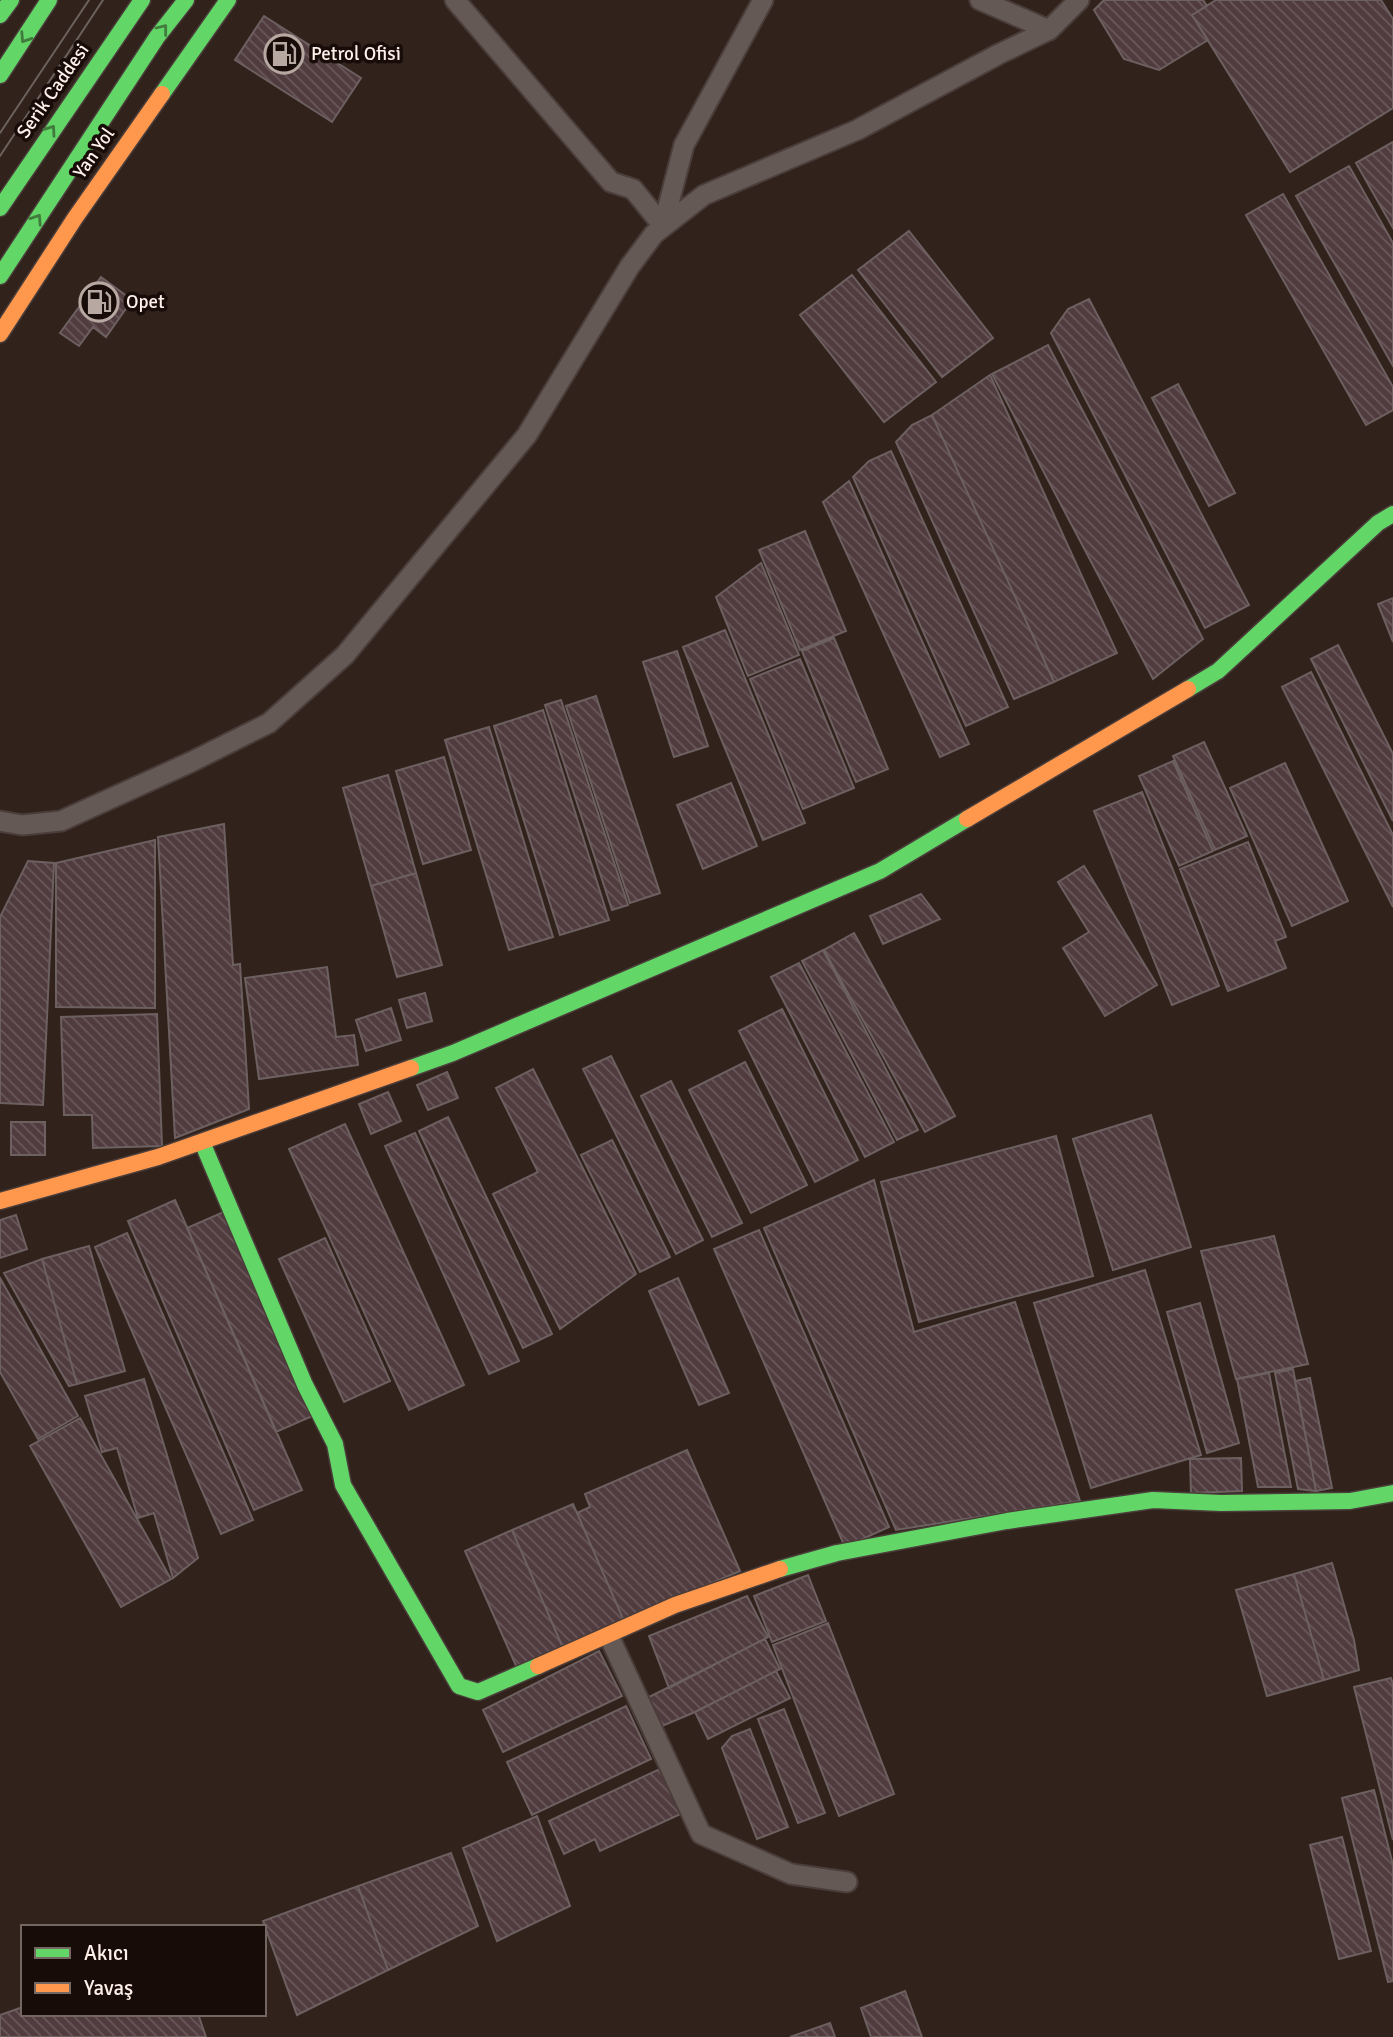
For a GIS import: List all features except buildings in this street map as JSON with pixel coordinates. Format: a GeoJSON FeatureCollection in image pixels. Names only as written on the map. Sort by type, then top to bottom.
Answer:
{"type":"FeatureCollection","features":[{"type":"Feature","properties":{"kind":"main road"},"geometry":{"type":"LineString","coordinates":[[0,15],[10,0]]}},
{"type":"Feature","properties":{"kind":"main road"},"geometry":{"type":"LineString","coordinates":[[0,75],[49,0]]}},
{"type":"Feature","properties":{"kind":"main road","name":"Serik Caddesi"},"geometry":{"type":"LineString","coordinates":[[0,208],[142,0]]}},
{"type":"Feature","properties":{"kind":"main road"},"geometry":{"type":"LineString","coordinates":[[0,276],[157,37],[186,0]]}},
{"type":"Feature","properties":{"kind":"main road","name":"Yan Yol"},"geometry":{"type":"LineString","coordinates":[[0,334],[75,218],[228,0]]}},
{"type":"Feature","properties":{"kind":"main road"},"geometry":{"type":"LineString","coordinates":[[0,1201],[158,1157],[453,1053],[880,871],[1218,671],[1378,523],[1393,514]]}},
{"type":"Feature","properties":{"kind":"main road"},"geometry":{"type":"LineString","coordinates":[[202,1142],[305,1385],[335,1444],[344,1485],[459,1686],[478,1692],[675,1605],[761,1575],[837,1553],[1007,1521],[1153,1500],[1221,1503],[1350,1501],[1393,1493]]}},
{"type":"Feature","properties":{"kind":"street"},"geometry":{"type":"LineString","coordinates":[[455,0],[611,182],[634,189],[663,226]]}},
{"type":"Feature","properties":{"kind":"street"},"geometry":{"type":"LineString","coordinates":[[663,226],[684,145],[763,0]]}},
{"type":"Feature","properties":{"kind":"street"},"geometry":{"type":"LineString","coordinates":[[980,0],[1049,30]]}},
{"type":"Feature","properties":{"kind":"street"},"geometry":{"type":"LineString","coordinates":[[0,821],[22,825],[61,821],[269,723],[345,655],[527,435],[630,266],[654,234],[704,195],[857,130],[1049,30],[1079,0]]}},
{"type":"Feature","properties":{"kind":"street"},"geometry":{"type":"LineString","coordinates":[[608,1636],[701,1834],[791,1874],[847,1882]]}},
{"type":"Feature","properties":{"kind":"tram line"},"geometry":{"type":"LineString","coordinates":[[0,133],[89,0]]}},
{"type":"Feature","properties":{"kind":"tram line"},"geometry":{"type":"LineString","coordinates":[[0,156],[103,0]]}},
{"type":"Feature","properties":{"kind":"traffic: fast"},"geometry":{"type":"LineString","coordinates":[[0,15],[11,0]]}},
{"type":"Feature","properties":{"kind":"traffic: fast"},"geometry":{"type":"LineString","coordinates":[[0,75],[49,0]]}},
{"type":"Feature","properties":{"kind":"traffic: fast"},"geometry":{"type":"LineString","coordinates":[[0,208],[142,0]]}},
{"type":"Feature","properties":{"kind":"traffic: fast"},"geometry":{"type":"LineString","coordinates":[[0,276],[157,37],[186,0]]}},
{"type":"Feature","properties":{"kind":"traffic: fast"},"geometry":{"type":"LineString","coordinates":[[162,94],[228,0]]}},
{"type":"Feature","properties":{"kind":"traffic: fast"},"geometry":{"type":"LineString","coordinates":[[1188,689],[1218,671],[1378,523],[1393,514]]}},
{"type":"Feature","properties":{"kind":"traffic: fast"},"geometry":{"type":"LineString","coordinates":[[411,1068],[453,1053],[880,871],[967,819]]}},
{"type":"Feature","properties":{"kind":"traffic: fast"},"geometry":{"type":"LineString","coordinates":[[202,1142],[305,1385],[335,1444],[343,1485],[459,1686],[478,1692],[538,1666]]}},
{"type":"Feature","properties":{"kind":"traffic: fast"},"geometry":{"type":"LineString","coordinates":[[780,1569],[837,1553],[1007,1521],[1153,1500],[1221,1503],[1350,1501],[1393,1493]]}},
{"type":"Feature","properties":{"kind":"traffic: slow"},"geometry":{"type":"LineString","coordinates":[[0,334],[75,218],[162,94]]}},
{"type":"Feature","properties":{"kind":"traffic: slow"},"geometry":{"type":"LineString","coordinates":[[967,819],[1188,689]]}},
{"type":"Feature","properties":{"kind":"traffic: slow"},"geometry":{"type":"LineString","coordinates":[[0,1201],[158,1157],[411,1068]]}},
{"type":"Feature","properties":{"kind":"traffic: slow"},"geometry":{"type":"LineString","coordinates":[[538,1666],[675,1605],[780,1569]]}},
{"type":"Feature","properties":{"kind":"place","name":"Petrol Ofisi"},"geometry":{"type":"Point","coordinates":[284,54]}},
{"type":"Feature","properties":{"kind":"place","name":"Opet"},"geometry":{"type":"Point","coordinates":[99,302]}}]}
